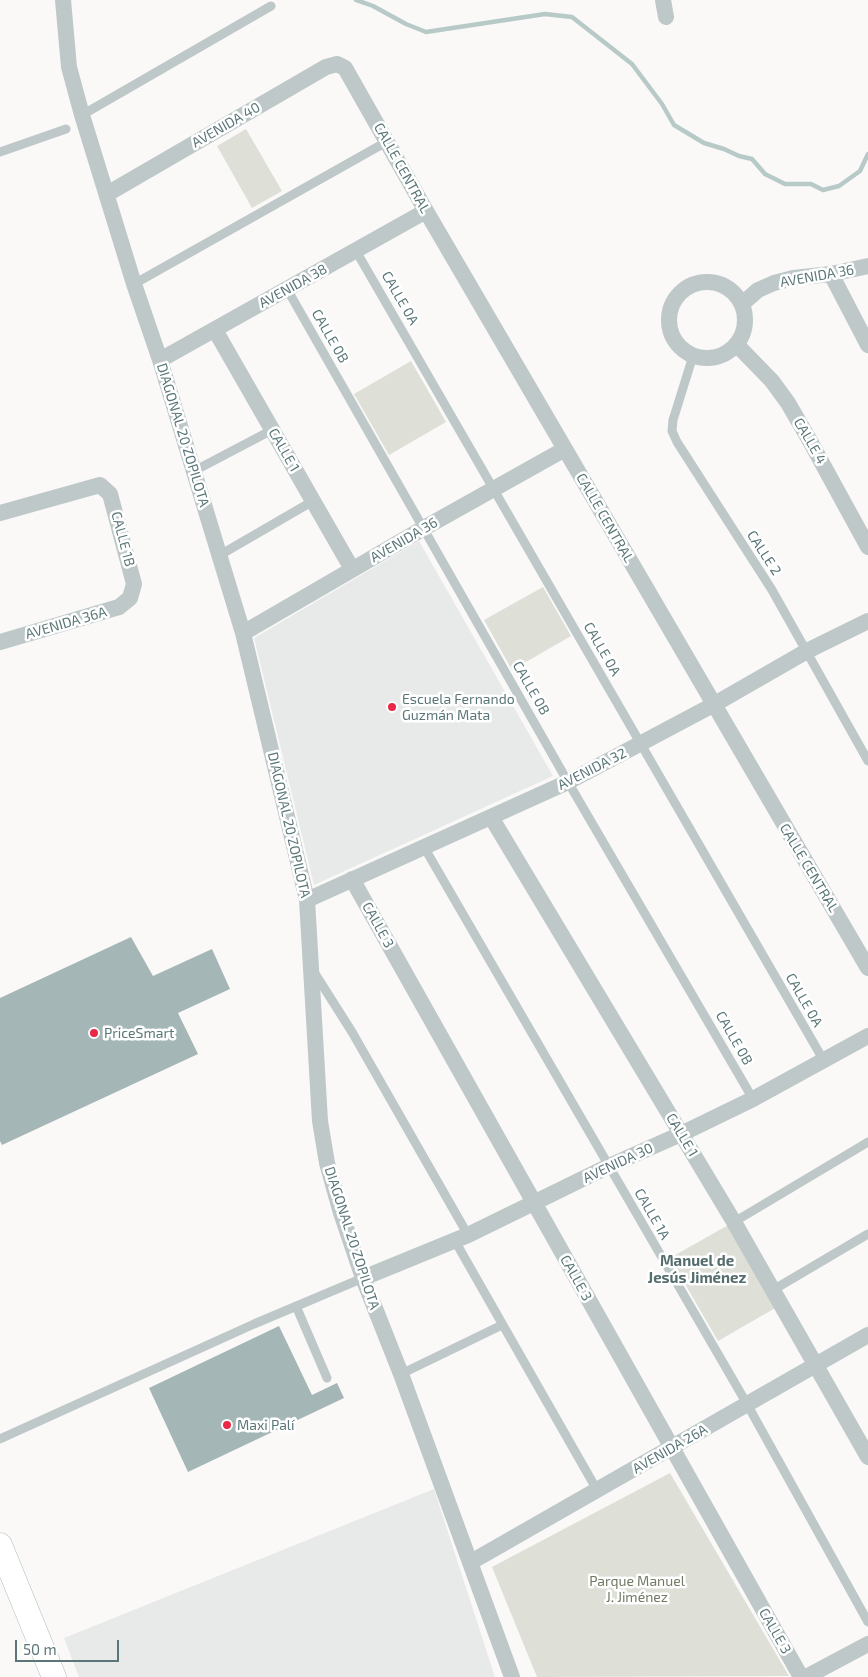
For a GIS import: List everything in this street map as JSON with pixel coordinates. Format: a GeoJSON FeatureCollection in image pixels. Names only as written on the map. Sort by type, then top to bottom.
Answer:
{"type":"FeatureCollection","features":[{"type":"Feature","properties":{"kind":"main road"},"geometry":{"type":"LineString","coordinates":[[0,1545],[54,1677]]}},
{"type":"Feature","properties":{"kind":"street","name":"DIAGONAL 20 ZOPILOTA"},"geometry":{"type":"LineString","coordinates":[[62,0],[68,67],[243,632],[307,900],[320,1121],[326,1163],[363,1278],[401,1374],[512,1677]]}},
{"type":"Feature","properties":{"kind":"street"},"geometry":{"type":"LineString","coordinates":[[663,0],[666,17]]}},
{"type":"Feature","properties":{"kind":"street","name":"AVENIDA 40"},"geometry":{"type":"LineString","coordinates":[[107,194],[326,67],[337,64],[346,68]]}},
{"type":"Feature","properties":{"kind":"street","name":"CALLE CENTRAL"},"geometry":{"type":"LineString","coordinates":[[346,68],[426,211],[868,968]]}},
{"type":"Feature","properties":{"kind":"street","name":"AVENIDA 38"},"geometry":{"type":"LineString","coordinates":[[160,360],[426,211]]}},
{"type":"Feature","properties":{"kind":"street","name":"AVENIDA 36"},"geometry":{"type":"LineString","coordinates":[[742,304],[758,290],[774,283],[793,278],[831,274],[868,266]]}},
{"type":"Feature","properties":{"kind":"street"},"geometry":{"type":"LineString","coordinates":[[831,274],[868,345]]}},
{"type":"Feature","properties":{"kind":"street"},"geometry":{"type":"LineString","coordinates":[[701,283],[714,283],[726,287],[735,294],[742,304],[746,318],[744,333],[737,345],[728,353],[716,358],[705,359],[693,356],[678,345],[670,329],[669,316],[673,304],[680,294],[690,287],[701,283]]}},
{"type":"Feature","properties":{"kind":"street","name":"CALLE 1"},"geometry":{"type":"LineString","coordinates":[[215,330],[352,570]]}},
{"type":"Feature","properties":{"kind":"street","name":"CALLE 4"},"geometry":{"type":"LineString","coordinates":[[737,345],[772,381],[788,403],[868,547]]}},
{"type":"Feature","properties":{"kind":"street","name":"AVENIDA 36"},"geometry":{"type":"LineString","coordinates":[[243,632],[565,449]]}},
{"type":"Feature","properties":{"kind":"street","name":"CALLE 1B"},"geometry":{"type":"LineString","coordinates":[[0,513],[100,485],[110,494],[116,511],[134,584],[130,598]]}},
{"type":"Feature","properties":{"kind":"street","name":"AVENIDA 36A"},"geometry":{"type":"LineString","coordinates":[[0,642],[118,607],[130,598]]}},
{"type":"Feature","properties":{"kind":"street","name":"AVENIDA 32"},"geometry":{"type":"LineString","coordinates":[[307,900],[568,782],[713,705],[807,651],[868,621]]}},
{"type":"Feature","properties":{"kind":"street","name":"CALLE 1"},"geometry":{"type":"LineString","coordinates":[[491,817],[734,1222],[868,1457]]}},
{"type":"Feature","properties":{"kind":"street","name":"CALLE 3"},"geometry":{"type":"LineString","coordinates":[[352,879],[800,1677]]}},
{"type":"Feature","properties":{"kind":"street","name":"AVENIDA 30"},"geometry":{"type":"LineString","coordinates":[[363,1278],[461,1238],[609,1166],[681,1134],[753,1099],[868,1036]]}},
{"type":"Feature","properties":{"kind":"street","name":"AVENIDA 26A"},"geometry":{"type":"LineString","coordinates":[[471,1562],[868,1335]]}},
{"type":"Feature","properties":{"kind":"street"},"geometry":{"type":"LineString","coordinates":[[806,1677],[868,1644]]}},
{"type":"Feature","properties":{"kind":"lane"},"geometry":{"type":"LineString","coordinates":[[82,115],[271,6]]}},
{"type":"Feature","properties":{"kind":"lane"},"geometry":{"type":"LineString","coordinates":[[0,152],[66,129]]}},
{"type":"Feature","properties":{"kind":"lane"},"geometry":{"type":"LineString","coordinates":[[134,284],[388,141]]}},
{"type":"Feature","properties":{"kind":"lane","name":"CALLE 0A"},"geometry":{"type":"LineString","coordinates":[[356,251],[824,1061]]}},
{"type":"Feature","properties":{"kind":"lane","name":"CALLE 0B"},"geometry":{"type":"LineString","coordinates":[[288,289],[568,782],[753,1099]]}},
{"type":"Feature","properties":{"kind":"lane","name":"CALLE 2"},"geometry":{"type":"LineString","coordinates":[[693,356],[673,420],[672,431],[677,442],[772,590],[868,761]]}},
{"type":"Feature","properties":{"kind":"lane"},"geometry":{"type":"LineString","coordinates":[[194,471],[272,430]]}},
{"type":"Feature","properties":{"kind":"lane"},"geometry":{"type":"LineString","coordinates":[[220,555],[313,501]]}},
{"type":"Feature","properties":{"kind":"lane","name":"CALLE 1A"},"geometry":{"type":"LineString","coordinates":[[424,847],[747,1404],[868,1622]]}},
{"type":"Feature","properties":{"kind":"lane"},"geometry":{"type":"LineString","coordinates":[[310,965],[352,1032],[461,1238],[502,1325],[597,1490]]}},
{"type":"Feature","properties":{"kind":"lane"},"geometry":{"type":"LineString","coordinates":[[734,1222],[868,1142]]}},
{"type":"Feature","properties":{"kind":"lane"},"geometry":{"type":"LineString","coordinates":[[773,1290],[868,1234]]}},
{"type":"Feature","properties":{"kind":"lane"},"geometry":{"type":"LineString","coordinates":[[0,1439],[296,1306],[363,1278]]}},
{"type":"Feature","properties":{"kind":"lane"},"geometry":{"type":"LineString","coordinates":[[296,1306],[327,1378]]}},
{"type":"Feature","properties":{"kind":"lane"},"geometry":{"type":"LineString","coordinates":[[401,1374],[502,1325]]}},
{"type":"Feature","properties":{"kind":"shaded area","name":"Escuela Fernando Guzmán Mata"},"geometry":{"type":"Polygon","coordinates":[[[419,541],[553,776],[314,885],[254,638],[419,541]]]}},
{"type":"Feature","properties":{"kind":"shaded area"},"geometry":{"type":"Polygon","coordinates":[[[434,1489],[495,1677],[79,1677],[64,1638],[434,1489]]]}},
{"type":"Feature","properties":{"kind":"green space"},"geometry":{"type":"Polygon","coordinates":[[[246,129],[282,191],[252,208],[217,146],[246,129]]]}},
{"type":"Feature","properties":{"kind":"green space"},"geometry":{"type":"Polygon","coordinates":[[[411,361],[446,422],[389,455],[354,394],[411,361]]]}},
{"type":"Feature","properties":{"kind":"green space"},"geometry":{"type":"Polygon","coordinates":[[[543,587],[571,636],[512,670],[484,620],[543,587]]]}},
{"type":"Feature","properties":{"kind":"green space"},"geometry":{"type":"Polygon","coordinates":[[[730,1224],[777,1307],[718,1341],[670,1258],[730,1224]]]}},
{"type":"Feature","properties":{"kind":"green space","name":"Parque Manuel J. Jiménez"},"geometry":{"type":"Polygon","coordinates":[[[670,1473],[789,1676],[537,1677],[492,1567],[670,1473]]]}},
{"type":"Feature","properties":{"kind":"building","name":"PriceSmart"},"geometry":{"type":"Polygon","coordinates":[[[131,937],[153,976],[212,949],[230,989],[178,1013],[198,1054],[2,1145],[0,1141],[0,998],[131,937]]]}},
{"type":"Feature","properties":{"kind":"building","name":"Maxi Palí"},"geometry":{"type":"Polygon","coordinates":[[[279,1326],[312,1395],[337,1383],[344,1398],[188,1472],[149,1388],[279,1326]]]}},
{"type":"Feature","properties":{"kind":"waterway"},"geometry":{"type":"LineString","coordinates":[[356,0],[373,6],[406,24],[426,32],[545,14],[572,17],[632,64],[662,104],[674,125],[704,143],[752,159],[765,174],[785,184],[811,184],[823,190],[839,186],[860,171],[868,154]]}},
{"type":"Feature","properties":{"kind":"place","name":"Escuela Fernando Guzmán Mata"},"geometry":{"type":"Point","coordinates":[392,707]}},
{"type":"Feature","properties":{"kind":"place","name":"PriceSmart"},"geometry":{"type":"Point","coordinates":[94,1033]}},
{"type":"Feature","properties":{"kind":"place","name":"Maxi Palí"},"geometry":{"type":"Point","coordinates":[227,1425]}},
{"type":"Feature","properties":{"kind":"district","name":"Manuel de Jesús Jiménez"},"geometry":{"type":"Point","coordinates":[697,1270]}}]}
